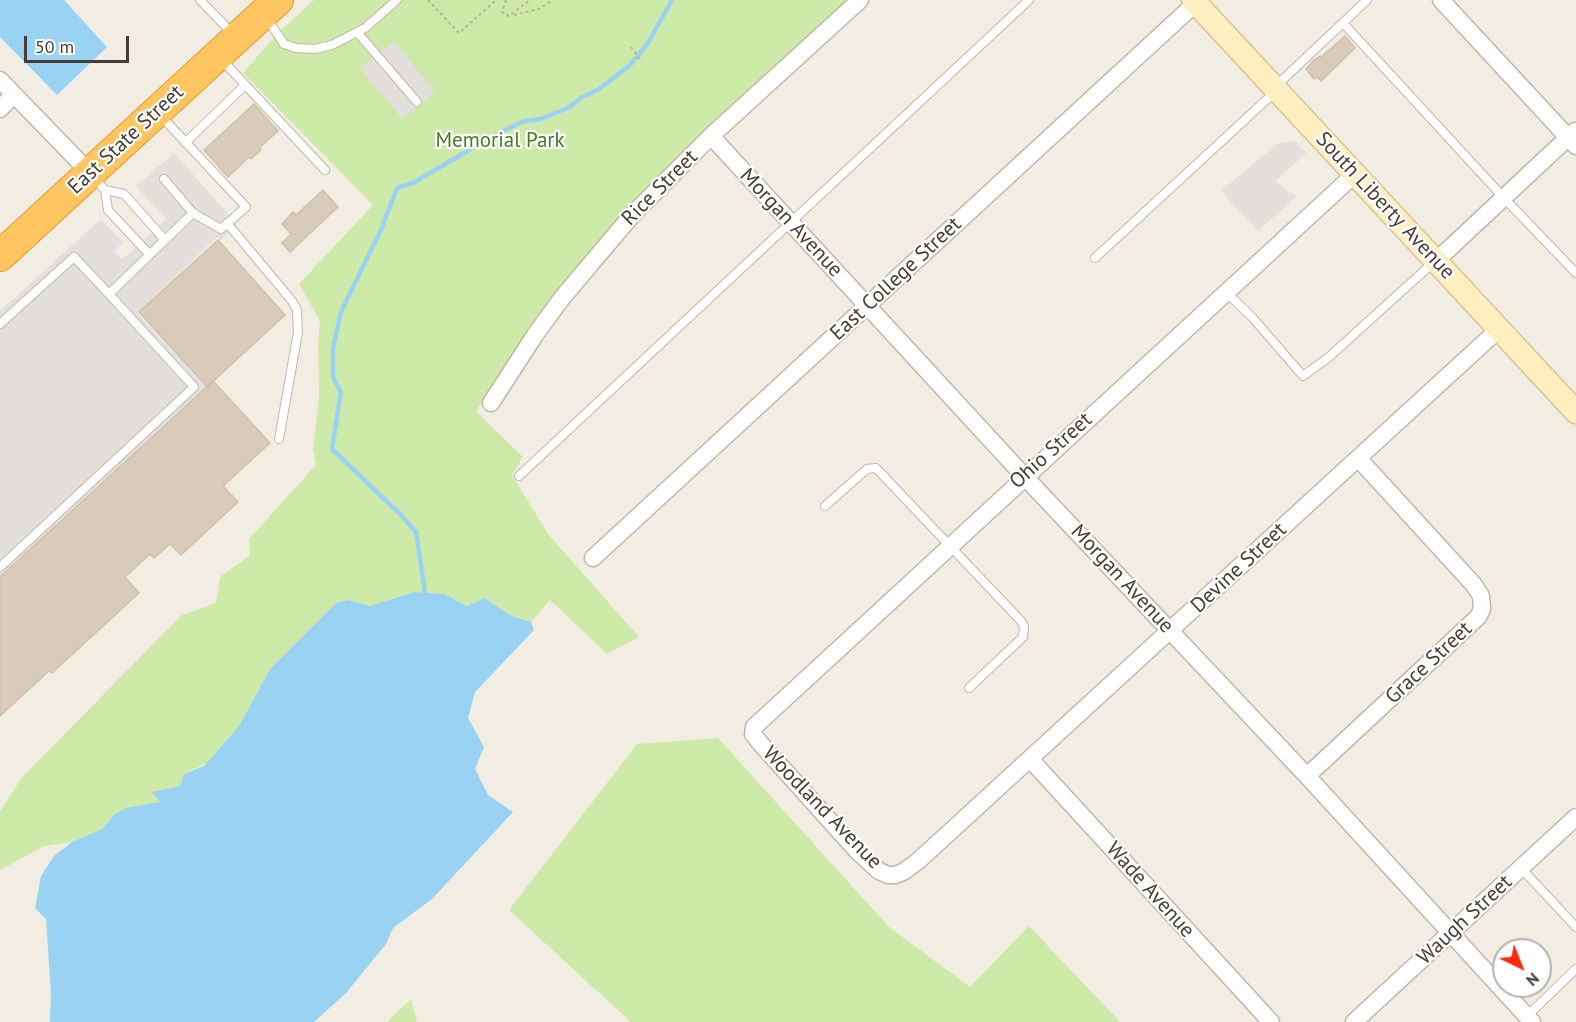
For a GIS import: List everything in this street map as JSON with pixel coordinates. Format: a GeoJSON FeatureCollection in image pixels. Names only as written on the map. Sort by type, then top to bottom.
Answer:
{"type":"FeatureCollection","features":[{"type":"Feature","properties":{"kind":"highway","name":"East State Street"},"geometry":{"type":"LineString","coordinates":[[0,256],[97,182],[157,111],[270,7]]}},
{"type":"Feature","properties":{"kind":"street","name":"Rice Street"},"geometry":{"type":"LineString","coordinates":[[491,403],[535,336],[590,263],[633,214],[711,136],[860,0]]}},
{"type":"Feature","properties":{"kind":"street"},"geometry":{"type":"LineString","coordinates":[[1436,261],[1503,198],[1573,138],[1441,0]]}},
{"type":"Feature","properties":{"kind":"street","name":"South Liberty Avenue"},"geometry":{"type":"LineString","coordinates":[[1196,1],[1576,412]]}},
{"type":"Feature","properties":{"kind":"street","name":"East College Street"},"geometry":{"type":"LineString","coordinates":[[593,558],[1196,1]]}},
{"type":"Feature","properties":{"kind":"street"},"geometry":{"type":"LineString","coordinates":[[0,80],[97,182]]}},
{"type":"Feature","properties":{"kind":"street"},"geometry":{"type":"LineString","coordinates":[[0,109],[13,95]]}},
{"type":"Feature","properties":{"kind":"street","name":"Morgan Avenue"},"geometry":{"type":"LineString","coordinates":[[711,136],[1530,1019]]}},
{"type":"Feature","properties":{"kind":"street","name":"Ohio Street"},"geometry":{"type":"LineString","coordinates":[[753,732],[757,723],[949,545],[1355,174]]}},
{"type":"Feature","properties":{"kind":"street","name":"Devine Street"},"geometry":{"type":"LineString","coordinates":[[896,875],[916,862],[1030,759],[1499,329]]}},
{"type":"Feature","properties":{"kind":"street","name":"Grace Street"},"geometry":{"type":"LineString","coordinates":[[1307,776],[1478,618],[1482,609],[1481,596],[1474,585],[1358,458]]}},
{"type":"Feature","properties":{"kind":"street","name":"Woodland Avenue"},"geometry":{"type":"LineString","coordinates":[[753,732],[760,743],[857,851],[879,871],[888,875],[896,875]]}},
{"type":"Feature","properties":{"kind":"street","name":"Wade Avenue"},"geometry":{"type":"LineString","coordinates":[[1030,759],[1271,1022]]}},
{"type":"Feature","properties":{"kind":"street","name":"Waugh Street"},"geometry":{"type":"LineString","coordinates":[[1354,1022],[1576,817]]}},
{"type":"Feature","properties":{"kind":"lane"},"geometry":{"type":"LineString","coordinates":[[200,0],[227,47],[245,85],[325,170]]}},
{"type":"Feature","properties":{"kind":"lane"},"geometry":{"type":"LineString","coordinates":[[270,7],[284,44],[296,48],[315,49],[332,45],[357,32],[397,0]]}},
{"type":"Feature","properties":{"kind":"lane"},"geometry":{"type":"LineString","coordinates":[[519,476],[1029,0]]}},
{"type":"Feature","properties":{"kind":"lane"},"geometry":{"type":"LineString","coordinates":[[1095,258],[1276,89],[1367,0]]}},
{"type":"Feature","properties":{"kind":"lane"},"geometry":{"type":"LineString","coordinates":[[1343,23],[1503,198],[1576,273]]}},
{"type":"Feature","properties":{"kind":"lane"},"geometry":{"type":"LineString","coordinates":[[357,32],[417,102]]}},
{"type":"Feature","properties":{"kind":"lane"},"geometry":{"type":"LineString","coordinates":[[186,143],[245,85]]}},
{"type":"Feature","properties":{"kind":"lane"},"geometry":{"type":"LineString","coordinates":[[157,111],[246,207],[221,229],[193,213],[164,179]]}},
{"type":"Feature","properties":{"kind":"lane"},"geometry":{"type":"LineString","coordinates":[[97,182],[124,194],[165,240]]}},
{"type":"Feature","properties":{"kind":"lane"},"geometry":{"type":"LineString","coordinates":[[97,182],[108,210],[149,254]]}},
{"type":"Feature","properties":{"kind":"lane"},"geometry":{"type":"LineString","coordinates":[[109,294],[193,213]]}},
{"type":"Feature","properties":{"kind":"lane"},"geometry":{"type":"LineString","coordinates":[[227,223],[297,310],[298,332],[279,440]]}},
{"type":"Feature","properties":{"kind":"lane"},"geometry":{"type":"LineString","coordinates":[[0,324],[74,257],[194,387],[0,567]]}},
{"type":"Feature","properties":{"kind":"lane"},"geometry":{"type":"LineString","coordinates":[[1226,292],[1252,317],[1303,376],[1338,349],[1436,261]]}},
{"type":"Feature","properties":{"kind":"lane"},"geometry":{"type":"LineString","coordinates":[[825,506],[867,469],[876,468],[1021,621],[1024,627],[1023,636],[969,688]]}},
{"type":"Feature","properties":{"kind":"lane"},"geometry":{"type":"LineString","coordinates":[[1521,868],[1576,927]]}},
{"type":"Feature","properties":{"kind":"lane"},"geometry":{"type":"LineString","coordinates":[[1530,1019],[1576,969]]}},
{"type":"Feature","properties":{"kind":"path"},"geometry":{"type":"LineString","coordinates":[[428,0],[459,33],[496,0]]}},
{"type":"Feature","properties":{"kind":"path"},"geometry":{"type":"LineString","coordinates":[[506,0],[502,12],[509,16],[539,9],[553,0]]}},
{"type":"Feature","properties":{"kind":"path"},"geometry":{"type":"LineString","coordinates":[[509,16],[530,0]]}},
{"type":"Feature","properties":{"kind":"path"},"geometry":{"type":"LineString","coordinates":[[631,47],[642,62]]}},
{"type":"Feature","properties":{"kind":"green space","name":"Memorial Park"},"geometry":{"type":"Polygon","coordinates":[[[314,0],[847,0],[708,128],[520,343],[476,411],[523,457],[512,475],[548,534],[639,637],[607,654],[550,600],[531,622],[512,616],[484,598],[467,606],[444,594],[414,592],[370,606],[348,600],[336,603],[270,669],[239,726],[207,763],[184,774],[180,786],[153,793],[160,802],[125,808],[115,814],[102,829],[72,842],[44,846],[0,870],[0,811],[23,776],[182,615],[216,603],[220,577],[250,555],[249,539],[316,465],[313,449],[319,396],[320,321],[299,284],[373,205],[243,73],[276,35],[314,0]]]}},
{"type":"Feature","properties":{"kind":"green space"},"geometry":{"type":"Polygon","coordinates":[[[718,738],[889,927],[970,987],[1029,926],[1120,1022],[631,1022],[509,910],[637,744],[718,738]]]}},
{"type":"Feature","properties":{"kind":"green space"},"geometry":{"type":"Polygon","coordinates":[[[411,999],[417,1022],[387,1022],[411,999]]]}},
{"type":"Feature","properties":{"kind":"shaded area"},"geometry":{"type":"Polygon","coordinates":[[[394,41],[435,92],[402,119],[360,68],[394,41]]]}},
{"type":"Feature","properties":{"kind":"shaded area"},"geometry":{"type":"Polygon","coordinates":[[[1295,141],[1306,153],[1276,181],[1290,194],[1297,196],[1258,231],[1221,191],[1278,143],[1295,141]]]}},
{"type":"Feature","properties":{"kind":"shaded area"},"geometry":{"type":"Polygon","coordinates":[[[174,153],[237,224],[221,240],[217,237],[137,313],[205,387],[0,576],[0,311],[101,219],[123,243],[115,250],[116,253],[122,259],[128,255],[166,219],[136,186],[174,153]]]}},
{"type":"Feature","properties":{"kind":"water"},"geometry":{"type":"Polygon","coordinates":[[[0,0],[64,0],[107,47],[57,95],[0,37],[0,0]]]}},
{"type":"Feature","properties":{"kind":"water"},"geometry":{"type":"Polygon","coordinates":[[[414,592],[444,594],[467,606],[484,598],[512,616],[531,622],[534,630],[475,692],[468,718],[484,747],[475,769],[488,795],[513,812],[432,899],[393,928],[386,944],[346,993],[314,1022],[50,1022],[51,995],[46,919],[35,908],[41,876],[54,856],[72,842],[102,829],[115,814],[125,808],[160,802],[152,792],[180,786],[184,774],[204,766],[239,726],[270,669],[336,603],[348,600],[370,606],[414,592]]]}},
{"type":"Feature","properties":{"kind":"building"},"geometry":{"type":"Polygon","coordinates":[[[1345,36],[1355,48],[1321,81],[1317,77],[1314,79],[1306,69],[1345,36]]]}},
{"type":"Feature","properties":{"kind":"building"},"geometry":{"type":"Polygon","coordinates":[[[254,104],[278,131],[259,148],[261,150],[251,159],[249,157],[228,177],[204,150],[254,104]]]}},
{"type":"Feature","properties":{"kind":"building"},"geometry":{"type":"Polygon","coordinates":[[[323,190],[338,207],[290,252],[282,243],[291,234],[282,224],[293,212],[296,215],[323,190]]]}},
{"type":"Feature","properties":{"kind":"building"},"geometry":{"type":"Polygon","coordinates":[[[218,240],[285,315],[207,387],[139,312],[218,240]]]}},
{"type":"Feature","properties":{"kind":"building"},"geometry":{"type":"Polygon","coordinates":[[[213,381],[270,443],[223,486],[238,502],[181,555],[170,544],[154,558],[150,554],[125,577],[139,593],[52,673],[49,671],[0,716],[0,577],[213,381]]]}},
{"type":"Feature","properties":{"kind":"waterway"},"geometry":{"type":"LineString","coordinates":[[424,596],[416,532],[332,449],[341,392],[333,377],[333,348],[341,312],[381,230],[397,188],[413,183],[493,136],[524,121],[541,119],[570,107],[582,97],[598,90],[630,65],[648,43],[672,0]]}}]}
